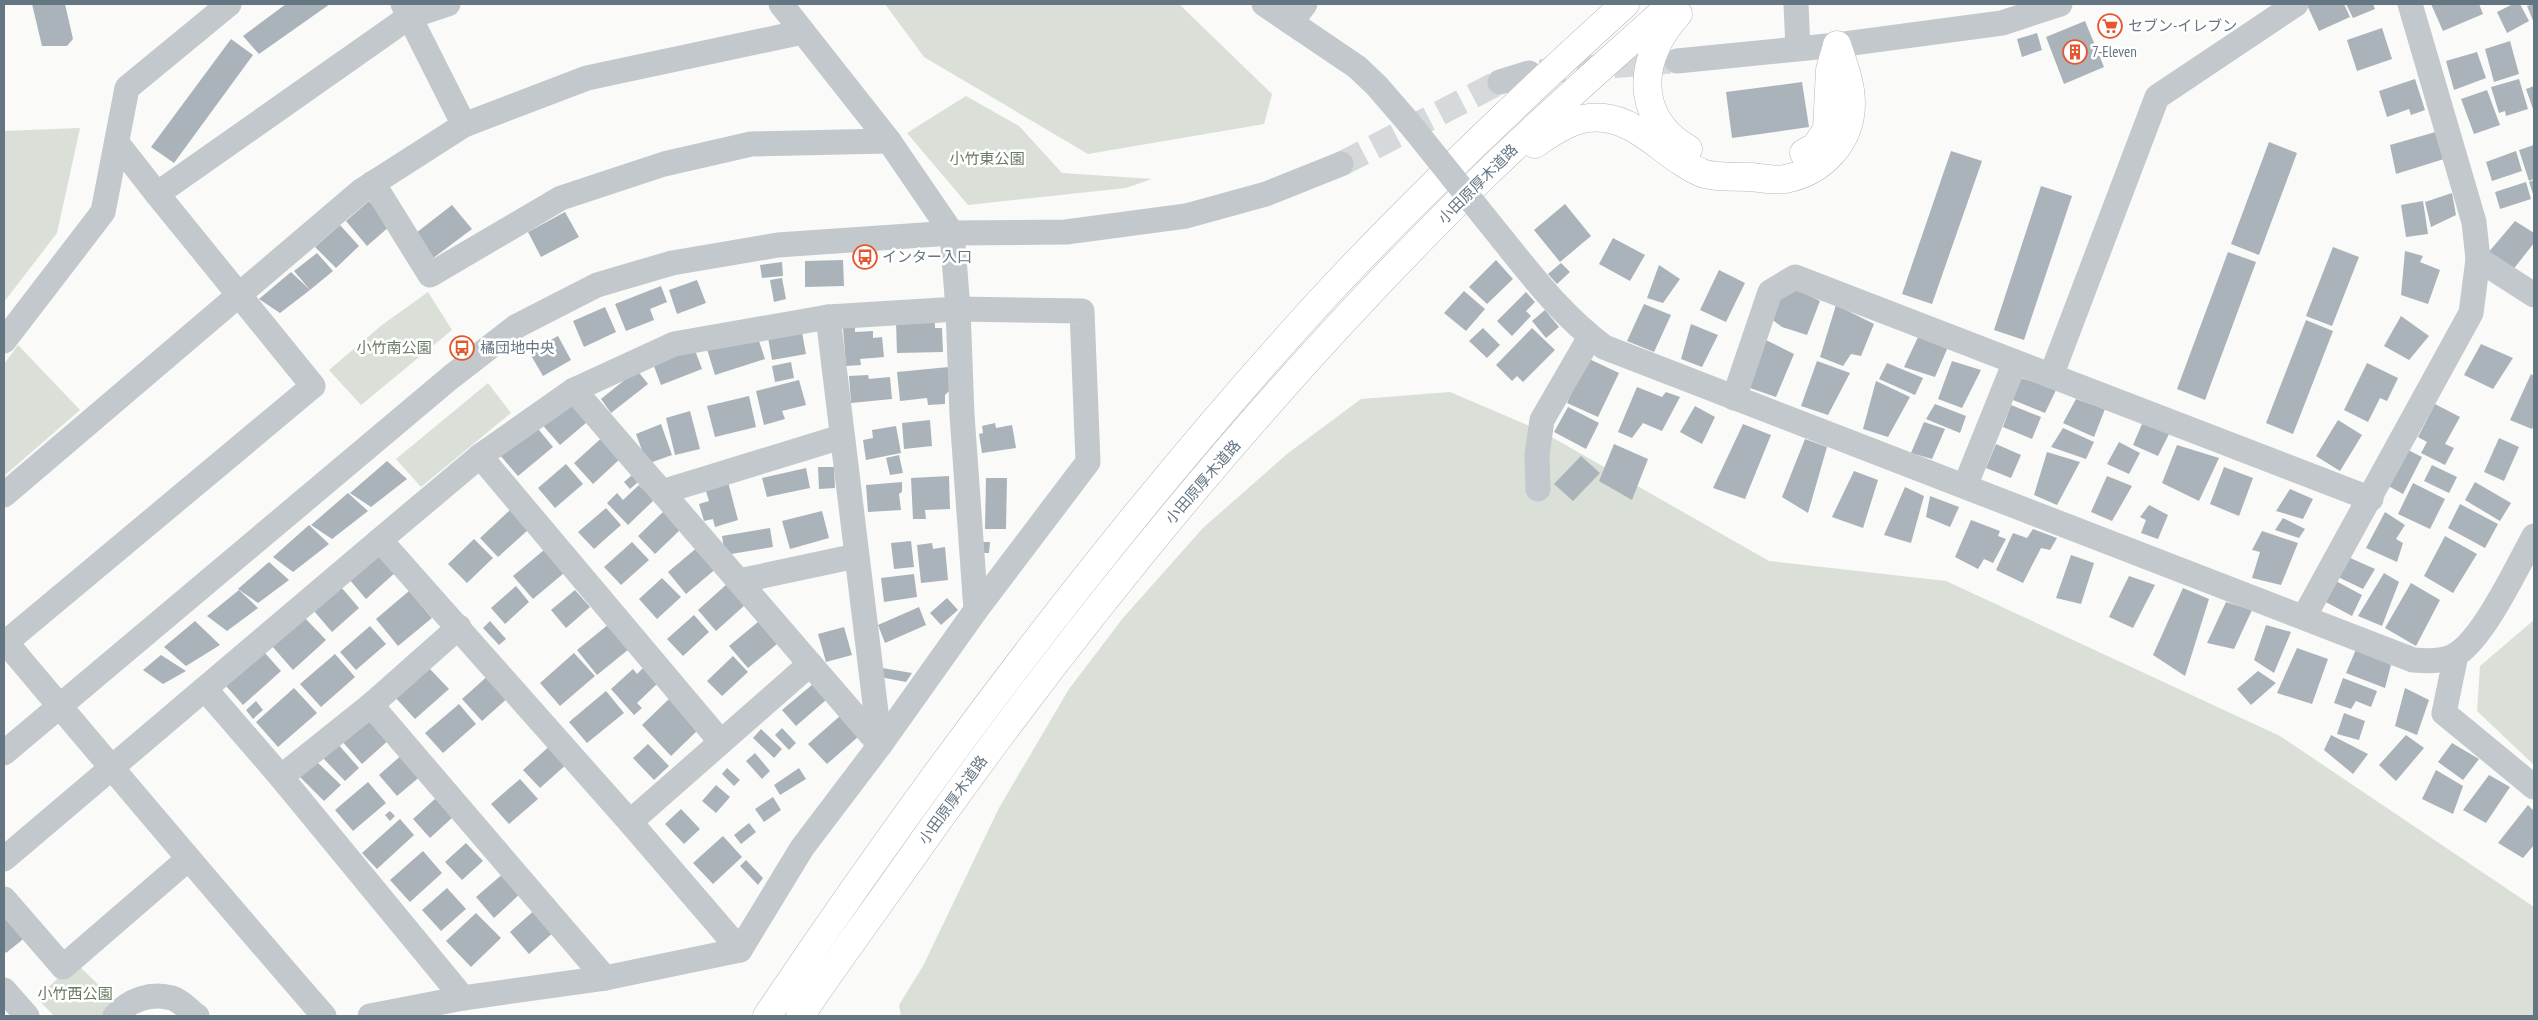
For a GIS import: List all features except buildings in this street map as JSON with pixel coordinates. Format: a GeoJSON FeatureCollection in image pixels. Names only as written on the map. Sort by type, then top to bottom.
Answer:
{"type":"FeatureCollection","features":[{"type":"Feature","properties":{"kind":"highway","name":"小田原厚木道路"},"geometry":{"type":"LineString","coordinates":[[767,1016],[925,787],[1046,625],[1173,469],[1322,300],[1434,184],[1542,79],[1625,4]]}},
{"type":"Feature","properties":{"kind":"highway","name":"小田原厚木道路"},"geometry":{"type":"LineString","coordinates":[[800,1016],[950,803],[1068,644],[1197,488],[1336,329],[1482,178],[1672,4]]}},
{"type":"Feature","properties":{"kind":"highway"},"geometry":{"type":"LineString","coordinates":[[1688,4],[1665,29],[1651,54],[1646,79],[1651,104],[1662,127],[1678,143],[1694,154],[1717,159],[1772,162],[1794,158],[1815,146],[1827,130],[1830,70],[1837,44]]}},
{"type":"Feature","properties":{"kind":"highway"},"geometry":{"type":"LineString","coordinates":[[1482,178],[1561,126],[1583,118],[1604,118],[1628,124],[1663,150],[1704,174],[1783,179],[1804,174],[1825,160],[1840,144],[1850,122],[1852,101],[1847,74],[1837,44]]}},
{"type":"Feature","properties":{"kind":"street"},"geometry":{"type":"LineString","coordinates":[[4,341],[103,212],[128,88],[229,4]]}},
{"type":"Feature","properties":{"kind":"street"},"geometry":{"type":"LineString","coordinates":[[157,194],[406,10],[448,4]]}},
{"type":"Feature","properties":{"kind":"street"},"geometry":{"type":"LineString","coordinates":[[781,4],[889,141],[952,233],[958,309],[962,415],[976,610]]}},
{"type":"Feature","properties":{"kind":"street"},"geometry":{"type":"LineString","coordinates":[[1264,4],[1298,13],[1377,86],[1546,293],[1576,326],[1604,347],[2414,660],[2432,661],[2456,655],[2478,634],[2534,536]]}},
{"type":"Feature","properties":{"kind":"street"},"geometry":{"type":"LineString","coordinates":[[1796,4],[1798,48]]}},
{"type":"Feature","properties":{"kind":"street"},"geometry":{"type":"LineString","coordinates":[[1677,61],[1837,44],[2002,23],[2060,4]]}},
{"type":"Feature","properties":{"kind":"street"},"geometry":{"type":"LineString","coordinates":[[2052,376],[2157,97],[2295,4]]}},
{"type":"Feature","properties":{"kind":"street"},"geometry":{"type":"LineString","coordinates":[[2304,617],[2471,313],[2478,260],[2474,222],[2410,4]]}},
{"type":"Feature","properties":{"kind":"street"},"geometry":{"type":"LineString","coordinates":[[406,10],[464,125]]}},
{"type":"Feature","properties":{"kind":"street"},"geometry":{"type":"LineString","coordinates":[[4,495],[239,297],[361,191],[464,125],[587,78],[803,32]]}},
{"type":"Feature","properties":{"kind":"street"},"geometry":{"type":"LineString","coordinates":[[1500,82],[1529,73]]}},
{"type":"Feature","properties":{"kind":"street"},"geometry":{"type":"LineString","coordinates":[[373,183],[430,275],[560,198],[664,164],[751,144],[889,141]]}},
{"type":"Feature","properties":{"kind":"street"},"geometry":{"type":"LineString","coordinates":[[116,143],[313,386],[4,642],[61,705],[188,859],[324,1016]]}},
{"type":"Feature","properties":{"kind":"street"},"geometry":{"type":"LineString","coordinates":[[4,753],[444,382],[517,326],[597,286],[672,263],[778,245],[952,233],[1066,232],[1186,216],[1266,194],[1341,164]]}},
{"type":"Feature","properties":{"kind":"street"},"geometry":{"type":"LineString","coordinates":[[2478,260],[2534,295]]}},
{"type":"Feature","properties":{"kind":"street"},"geometry":{"type":"LineString","coordinates":[[1734,398],[1770,292],[1795,277],[2370,499]]}},
{"type":"Feature","properties":{"kind":"street"},"geometry":{"type":"LineString","coordinates":[[4,859],[480,456],[574,390],[674,344],[828,317],[958,309],[1082,311],[1088,462],[976,610],[880,745],[802,848],[740,950],[606,978],[463,998],[370,1016]]}},
{"type":"Feature","properties":{"kind":"street"},"geometry":{"type":"LineString","coordinates":[[828,317],[841,437],[880,745]]}},
{"type":"Feature","properties":{"kind":"street"},"geometry":{"type":"LineString","coordinates":[[1538,489],[1536,454],[1542,420],[1590,337]]}},
{"type":"Feature","properties":{"kind":"street"},"geometry":{"type":"LineString","coordinates":[[1965,486],[2014,362]]}},
{"type":"Feature","properties":{"kind":"street"},"geometry":{"type":"LineString","coordinates":[[574,390],[880,745]]}},
{"type":"Feature","properties":{"kind":"street"},"geometry":{"type":"LineString","coordinates":[[662,492],[841,437]]}},
{"type":"Feature","properties":{"kind":"street"},"geometry":{"type":"LineString","coordinates":[[480,456],[721,742]]}},
{"type":"Feature","properties":{"kind":"street"},"geometry":{"type":"LineString","coordinates":[[380,540],[459,627],[740,950]]}},
{"type":"Feature","properties":{"kind":"street"},"geometry":{"type":"LineString","coordinates":[[739,581],[856,556]]}},
{"type":"Feature","properties":{"kind":"street"},"geometry":{"type":"LineString","coordinates":[[282,777],[371,706],[459,627]]}},
{"type":"Feature","properties":{"kind":"street"},"geometry":{"type":"LineString","coordinates":[[2456,655],[2444,713],[2534,787]]}},
{"type":"Feature","properties":{"kind":"street"},"geometry":{"type":"LineString","coordinates":[[630,822],[810,664]]}},
{"type":"Feature","properties":{"kind":"street"},"geometry":{"type":"LineString","coordinates":[[205,690],[282,777],[463,998]]}},
{"type":"Feature","properties":{"kind":"street"},"geometry":{"type":"LineString","coordinates":[[371,706],[606,978]]}},
{"type":"Feature","properties":{"kind":"street"},"geometry":{"type":"LineString","coordinates":[[4,899],[63,967],[188,859]]}},
{"type":"Feature","properties":{"kind":"street"},"geometry":{"type":"LineString","coordinates":[[4,990],[24,1015]]}},
{"type":"Feature","properties":{"kind":"street"},"geometry":{"type":"LineString","coordinates":[[115,1016],[142,997],[173,998],[197,1016]]}},
{"type":"Feature","properties":{"kind":"green space"},"geometry":{"type":"Polygon","coordinates":[[[885,4],[1179,4],[1272,94],[1264,124],[1088,154],[924,57],[885,4]]]}},
{"type":"Feature","properties":{"kind":"green space","name":"小竹東公園"},"geometry":{"type":"Polygon","coordinates":[[[966,96],[1019,126],[1062,173],[1152,179],[1126,188],[968,205],[907,133],[966,96]]]}},
{"type":"Feature","properties":{"kind":"green space"},"geometry":{"type":"Polygon","coordinates":[[[80,128],[57,233],[4,302],[4,131],[80,128]]]}},
{"type":"Feature","properties":{"kind":"green space","name":"小竹南公園"},"geometry":{"type":"Polygon","coordinates":[[[428,292],[452,330],[361,405],[329,370],[382,325],[428,292]]]}},
{"type":"Feature","properties":{"kind":"green space"},"geometry":{"type":"Polygon","coordinates":[[[18,345],[80,410],[4,476],[4,364],[18,345]]]}},
{"type":"Feature","properties":{"kind":"green space"},"geometry":{"type":"Polygon","coordinates":[[[488,383],[511,413],[421,487],[396,459],[488,383]]]}},
{"type":"Feature","properties":{"kind":"green space"},"geometry":{"type":"Polygon","coordinates":[[[1450,392],[1541,431],[1769,561],[1946,581],[2280,736],[2534,907],[2534,1016],[901,1016],[899,1005],[923,966],[999,808],[1069,689],[1123,618],[1203,528],[1287,454],[1361,399],[1450,392]]]}},
{"type":"Feature","properties":{"kind":"green space"},"geometry":{"type":"Polygon","coordinates":[[[2534,620],[2534,765],[2477,711],[2480,666],[2534,620]]]}},
{"type":"Feature","properties":{"kind":"green space","name":"小竹西公園"},"geometry":{"type":"Polygon","coordinates":[[[75,962],[120,1006],[111,1016],[54,1016],[37,998],[75,962]]]}},
{"type":"Feature","properties":{"kind":"tunnel"},"geometry":{"type":"LineString","coordinates":[[1540,72],[1670,61]]}},
{"type":"Feature","properties":{"kind":"tunnel"},"geometry":{"type":"LineString","coordinates":[[1341,164],[1500,82]]}},
{"type":"Feature","properties":{"kind":"place","name":"セブン-イレブン"},"geometry":{"type":"Point","coordinates":[2110,26]}},
{"type":"Feature","properties":{"kind":"place","name":"7-Eleven"},"geometry":{"type":"Point","coordinates":[2075,52]}},
{"type":"Feature","properties":{"kind":"place","name":"インター入口"},"geometry":{"type":"Point","coordinates":[865,257]}},
{"type":"Feature","properties":{"kind":"place","name":"橘団地中央"},"geometry":{"type":"Point","coordinates":[462,348]}}]}
